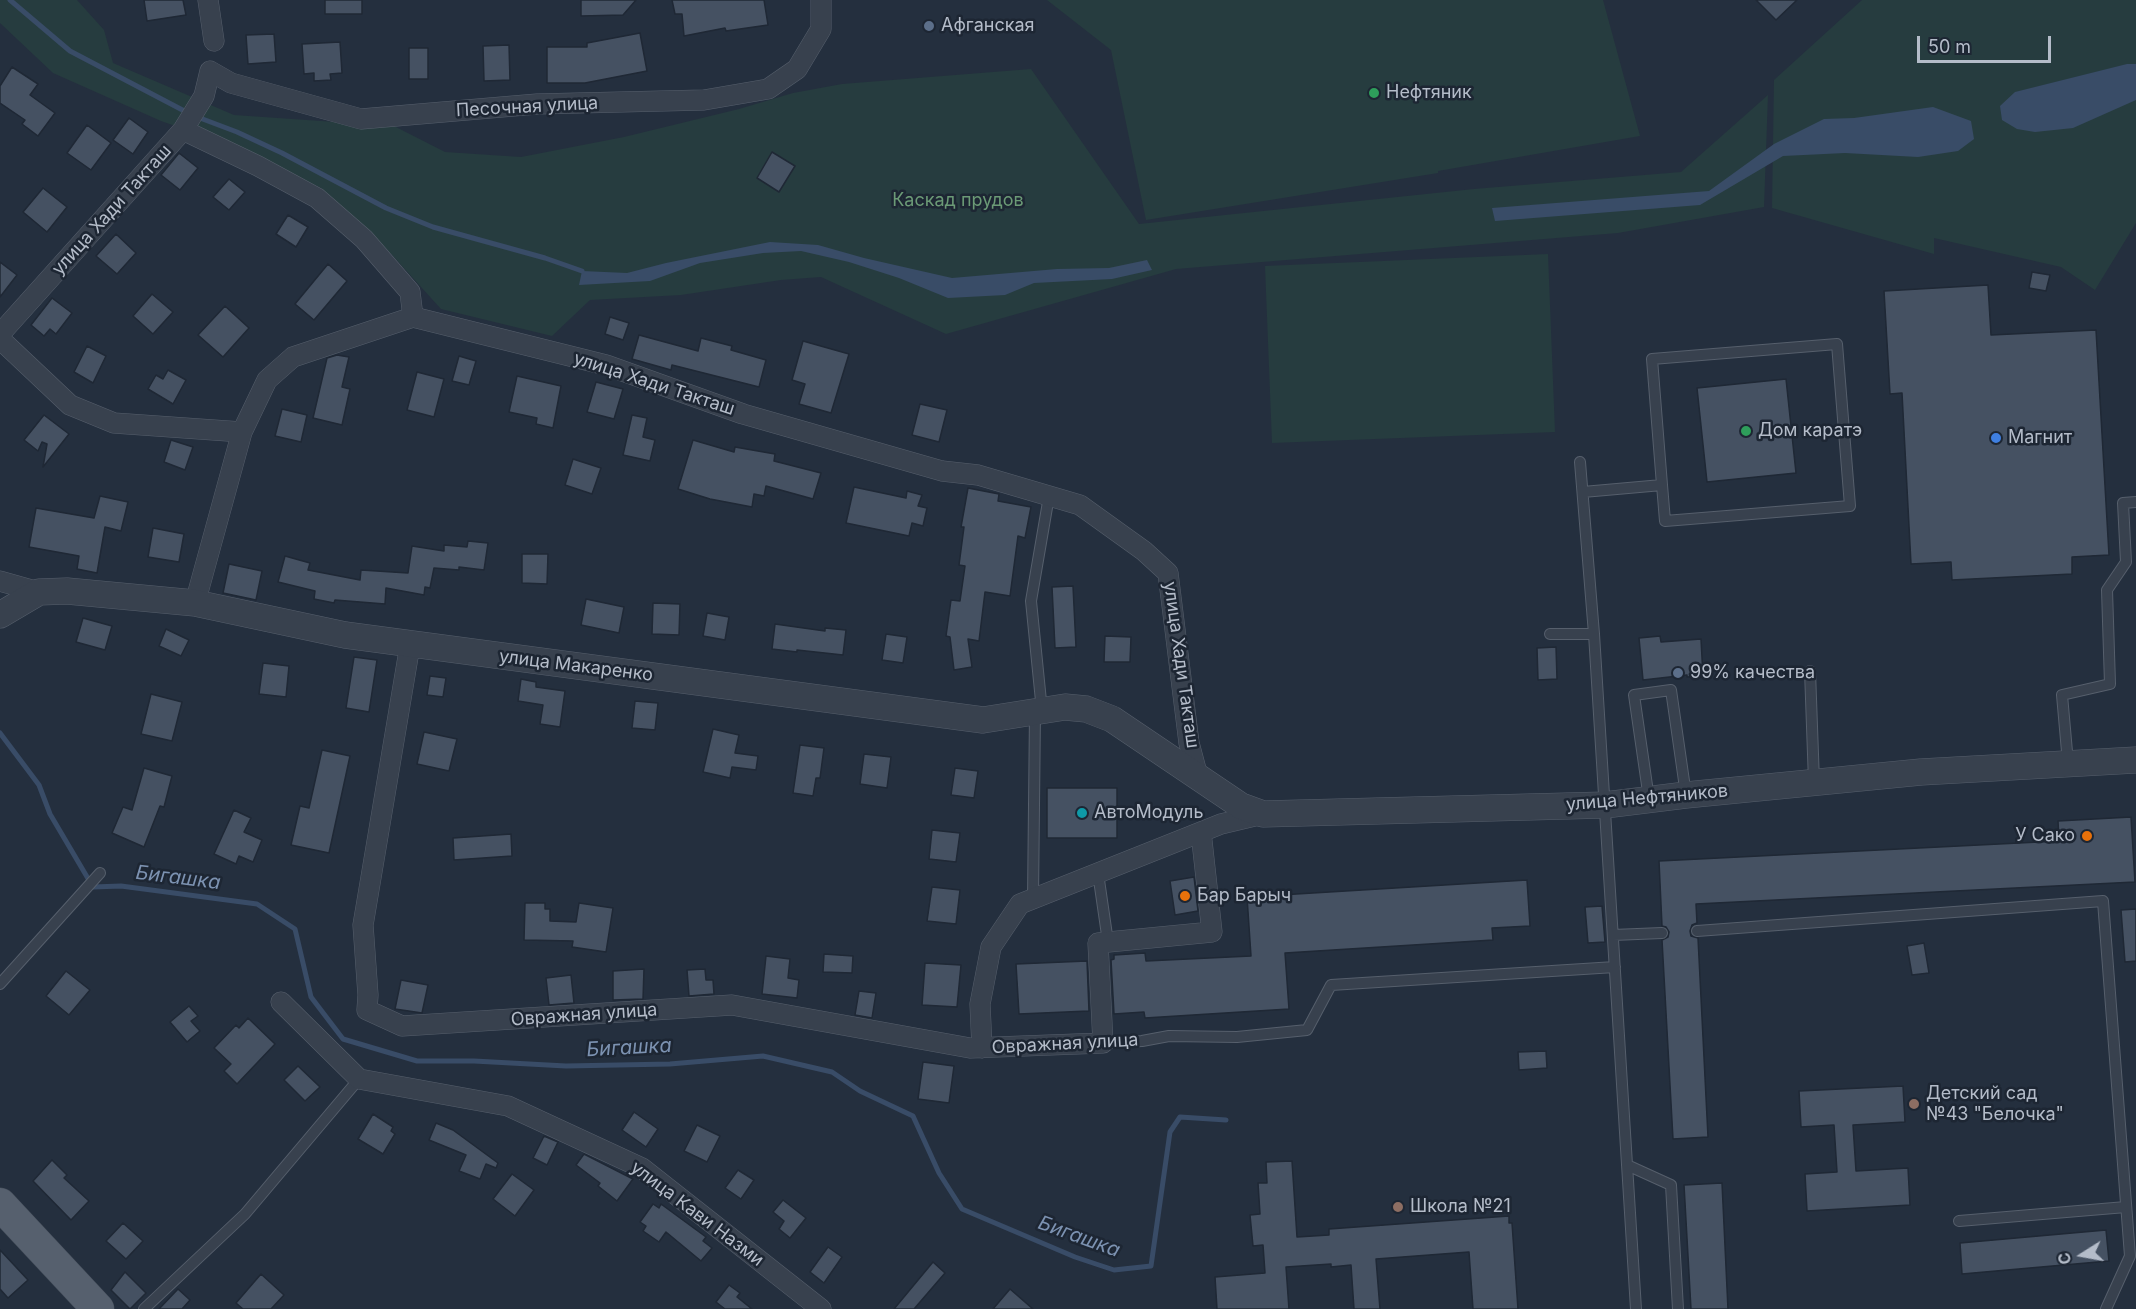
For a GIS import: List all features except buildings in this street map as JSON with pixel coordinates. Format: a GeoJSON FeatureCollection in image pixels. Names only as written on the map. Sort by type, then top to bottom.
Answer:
{"type":"FeatureCollection","features":[{"type":"Feature","properties":{"kind":"main road"},"geometry":{"type":"LineString","coordinates":[[0,1204],[98,1309]]}},
{"type":"Feature","properties":{"kind":"street"},"geometry":{"type":"LineString","coordinates":[[208,0],[214,41]]}},
{"type":"Feature","properties":{"kind":"street","name":"Песочная улица"},"geometry":{"type":"LineString","coordinates":[[183,130],[204,96],[210,71],[231,83],[361,120],[537,104],[715,98],[768,89],[797,69],[820,29],[821,0]]}},
{"type":"Feature","properties":{"kind":"street","name":"улица Хади Такташ"},"geometry":{"type":"LineString","coordinates":[[0,334],[183,130],[258,166],[317,198],[364,239],[410,292],[413,317],[606,365],[743,414],[942,471],[978,476],[1080,505],[1144,551],[1168,573],[1189,743],[1198,777]]}},
{"type":"Feature","properties":{"kind":"street"},"geometry":{"type":"LineString","coordinates":[[195,603],[242,432],[267,380],[292,357],[413,317]]}},
{"type":"Feature","properties":{"kind":"street"},"geometry":{"type":"LineString","coordinates":[[0,339],[70,405],[114,423],[242,432]]}},
{"type":"Feature","properties":{"kind":"street","name":"улица Макаренко"},"geometry":{"type":"LineString","coordinates":[[0,581],[39,592],[68,591],[195,603],[345,635],[410,645],[983,720],[1065,707],[1086,709],[1112,719]]}},
{"type":"Feature","properties":{"kind":"street","name":"улица Макаренко"},"geometry":{"type":"LineString","coordinates":[[0,615],[39,592]]}},
{"type":"Feature","properties":{"kind":"street","name":"Овражная улица"},"geometry":{"type":"LineString","coordinates":[[410,645],[363,925],[367,1010],[402,1026],[732,1005],[970,1048],[1103,1043]]}},
{"type":"Feature","properties":{"kind":"street","name":"улица Нефтяников"},"geometry":{"type":"LineString","coordinates":[[1112,719],[1241,806],[1263,814],[1605,805],[1922,772],[2136,760]]}},
{"type":"Feature","properties":{"kind":"street"},"geometry":{"type":"LineString","coordinates":[[982,1048],[980,1004],[991,947],[1020,904],[1221,824],[1263,814]]}},
{"type":"Feature","properties":{"kind":"street"},"geometry":{"type":"LineString","coordinates":[[1103,1043],[1098,943],[1212,932],[1201,832]]}},
{"type":"Feature","properties":{"kind":"street"},"geometry":{"type":"LineString","coordinates":[[281,1002],[359,1079]]}},
{"type":"Feature","properties":{"kind":"street","name":"улица Кави Назми"},"geometry":{"type":"LineString","coordinates":[[359,1079],[508,1106],[642,1168],[821,1309]]}},
{"type":"Feature","properties":{"kind":"lane"},"geometry":{"type":"LineString","coordinates":[[1837,344],[1850,506],[1665,521],[1662,485],[1652,359],[1837,344]]}},
{"type":"Feature","properties":{"kind":"lane"},"geometry":{"type":"LineString","coordinates":[[1580,462],[1594,634],[1636,1309]]}},
{"type":"Feature","properties":{"kind":"lane"},"geometry":{"type":"LineString","coordinates":[[1583,492],[1662,485]]}},
{"type":"Feature","properties":{"kind":"lane"},"geometry":{"type":"LineString","coordinates":[[1033,898],[1038,711],[1030,601],[1049,496]]}},
{"type":"Feature","properties":{"kind":"lane"},"geometry":{"type":"LineString","coordinates":[[2068,763],[2062,695],[2110,684],[2107,590],[2126,561],[2123,503],[2136,502]]}},
{"type":"Feature","properties":{"kind":"lane"},"geometry":{"type":"LineString","coordinates":[[1550,634],[1594,634]]}},
{"type":"Feature","properties":{"kind":"lane"},"geometry":{"type":"LineString","coordinates":[[1810,671],[1814,782]]}},
{"type":"Feature","properties":{"kind":"lane"},"geometry":{"type":"LineString","coordinates":[[1649,799],[1634,695],[1671,690],[1686,795]]}},
{"type":"Feature","properties":{"kind":"lane"},"geometry":{"type":"LineString","coordinates":[[0,984],[100,873]]}},
{"type":"Feature","properties":{"kind":"lane"},"geometry":{"type":"LineString","coordinates":[[1098,873],[1108,942]]}},
{"type":"Feature","properties":{"kind":"lane"},"geometry":{"type":"LineString","coordinates":[[1697,931],[2103,901],[2126,1207],[2133,1256],[2106,1309]]}},
{"type":"Feature","properties":{"kind":"lane"},"geometry":{"type":"LineString","coordinates":[[1612,935],[1662,933]]}},
{"type":"Feature","properties":{"kind":"lane","name":"Овражная улица"},"geometry":{"type":"LineString","coordinates":[[1103,1043],[1142,1041],[1169,1036],[1237,1036],[1307,1030],[1331,985],[1615,967]]}},
{"type":"Feature","properties":{"kind":"lane"},"geometry":{"type":"LineString","coordinates":[[144,1309],[245,1214],[359,1079]]}},
{"type":"Feature","properties":{"kind":"lane"},"geometry":{"type":"LineString","coordinates":[[1627,1165],[1671,1185],[1678,1309]]}},
{"type":"Feature","properties":{"kind":"lane"},"geometry":{"type":"LineString","coordinates":[[1959,1221],[2126,1207]]}},
{"type":"Feature","properties":{"kind":"green space","name":"Каскад прудов"},"geometry":{"type":"Polygon","coordinates":[[[0,0],[77,0],[104,30],[113,63],[234,115],[394,126],[445,152],[521,157],[624,137],[739,109],[793,93],[842,84],[1031,69],[1139,224],[1474,189],[1681,172],[1768,95],[1764,207],[1618,233],[1176,269],[946,334],[821,277],[781,280],[681,295],[590,300],[552,336],[441,309],[392,255],[321,188],[227,144],[161,121],[53,73],[0,23],[0,0]]]}},
{"type":"Feature","properties":{"kind":"green space","name":"Нефтяник"},"geometry":{"type":"Polygon","coordinates":[[[1047,0],[1603,0],[1640,136],[1438,171],[1438,173],[1146,220],[1111,50],[1047,0]]]}},
{"type":"Feature","properties":{"kind":"green space"},"geometry":{"type":"Polygon","coordinates":[[[1862,0],[2136,0],[2136,223],[2095,290],[2061,267],[1934,238],[1934,254],[1772,208],[1774,80],[1862,0]]]}},
{"type":"Feature","properties":{"kind":"green space"},"geometry":{"type":"Polygon","coordinates":[[[1548,254],[1555,432],[1272,443],[1265,266],[1548,254]]]}},
{"type":"Feature","properties":{"kind":"water"},"geometry":{"type":"Polygon","coordinates":[[[2127,64],[2136,64],[2136,100],[2073,128],[2035,132],[2017,129],[2002,120],[2000,106],[2015,92],[2127,64]]]}},
{"type":"Feature","properties":{"kind":"water"},"geometry":{"type":"Polygon","coordinates":[[[1933,107],[1971,121],[1974,139],[1958,151],[1918,157],[1845,153],[1783,156],[1700,205],[1495,221],[1492,208],[1709,191],[1774,144],[1824,119],[1854,118],[1933,107]]]}},
{"type":"Feature","properties":{"kind":"water"},"geometry":{"type":"Polygon","coordinates":[[[770,242],[818,245],[952,278],[1057,269],[1109,268],[1147,260],[1152,270],[1112,279],[1034,283],[1005,295],[948,298],[899,278],[849,262],[801,251],[763,253],[700,263],[650,281],[579,285],[582,271],[627,273],[770,242]]]}},
{"type":"Feature","properties":{"kind":"waterway"},"geometry":{"type":"LineString","coordinates":[[10,0],[70,51],[192,115],[237,132],[282,153],[386,208],[433,227],[545,258],[582,271]]}},
{"type":"Feature","properties":{"kind":"waterway","name":"Бигашка"},"geometry":{"type":"LineString","coordinates":[[0,733],[39,785],[50,814],[93,887],[121,886],[257,904],[295,929],[311,997],[343,1039],[417,1061],[474,1061],[566,1066],[670,1064],[763,1056],[832,1072],[860,1091],[913,1116],[939,1173],[962,1209],[1075,1257],[1114,1270],[1151,1266],[1170,1132],[1180,1117],[1226,1120]]}},
{"type":"Feature","properties":{"kind":"place","name":"Афганская"},"geometry":{"type":"Point","coordinates":[929,26]}},
{"type":"Feature","properties":{"kind":"place","name":"Нефтяник"},"geometry":{"type":"Point","coordinates":[1374,93]}},
{"type":"Feature","properties":{"kind":"place","name":"Дом каратэ"},"geometry":{"type":"Point","coordinates":[1746,431]}},
{"type":"Feature","properties":{"kind":"place","name":"Магнит"},"geometry":{"type":"Point","coordinates":[1996,438]}},
{"type":"Feature","properties":{"kind":"place","name":"99% качества"},"geometry":{"type":"Point","coordinates":[1678,673]}},
{"type":"Feature","properties":{"kind":"place","name":"АвтоМодуль"},"geometry":{"type":"Point","coordinates":[1082,813]}},
{"type":"Feature","properties":{"kind":"place","name":"У Сако"},"geometry":{"type":"Point","coordinates":[2087,836]}},
{"type":"Feature","properties":{"kind":"place","name":"Бар Барыч"},"geometry":{"type":"Point","coordinates":[1185,896]}},
{"type":"Feature","properties":{"kind":"place","name":"Детский сад №43 \"Белочка\""},"geometry":{"type":"Point","coordinates":[1914,1104]}},
{"type":"Feature","properties":{"kind":"place","name":"Школа №21"},"geometry":{"type":"Point","coordinates":[1398,1207]}}]}
